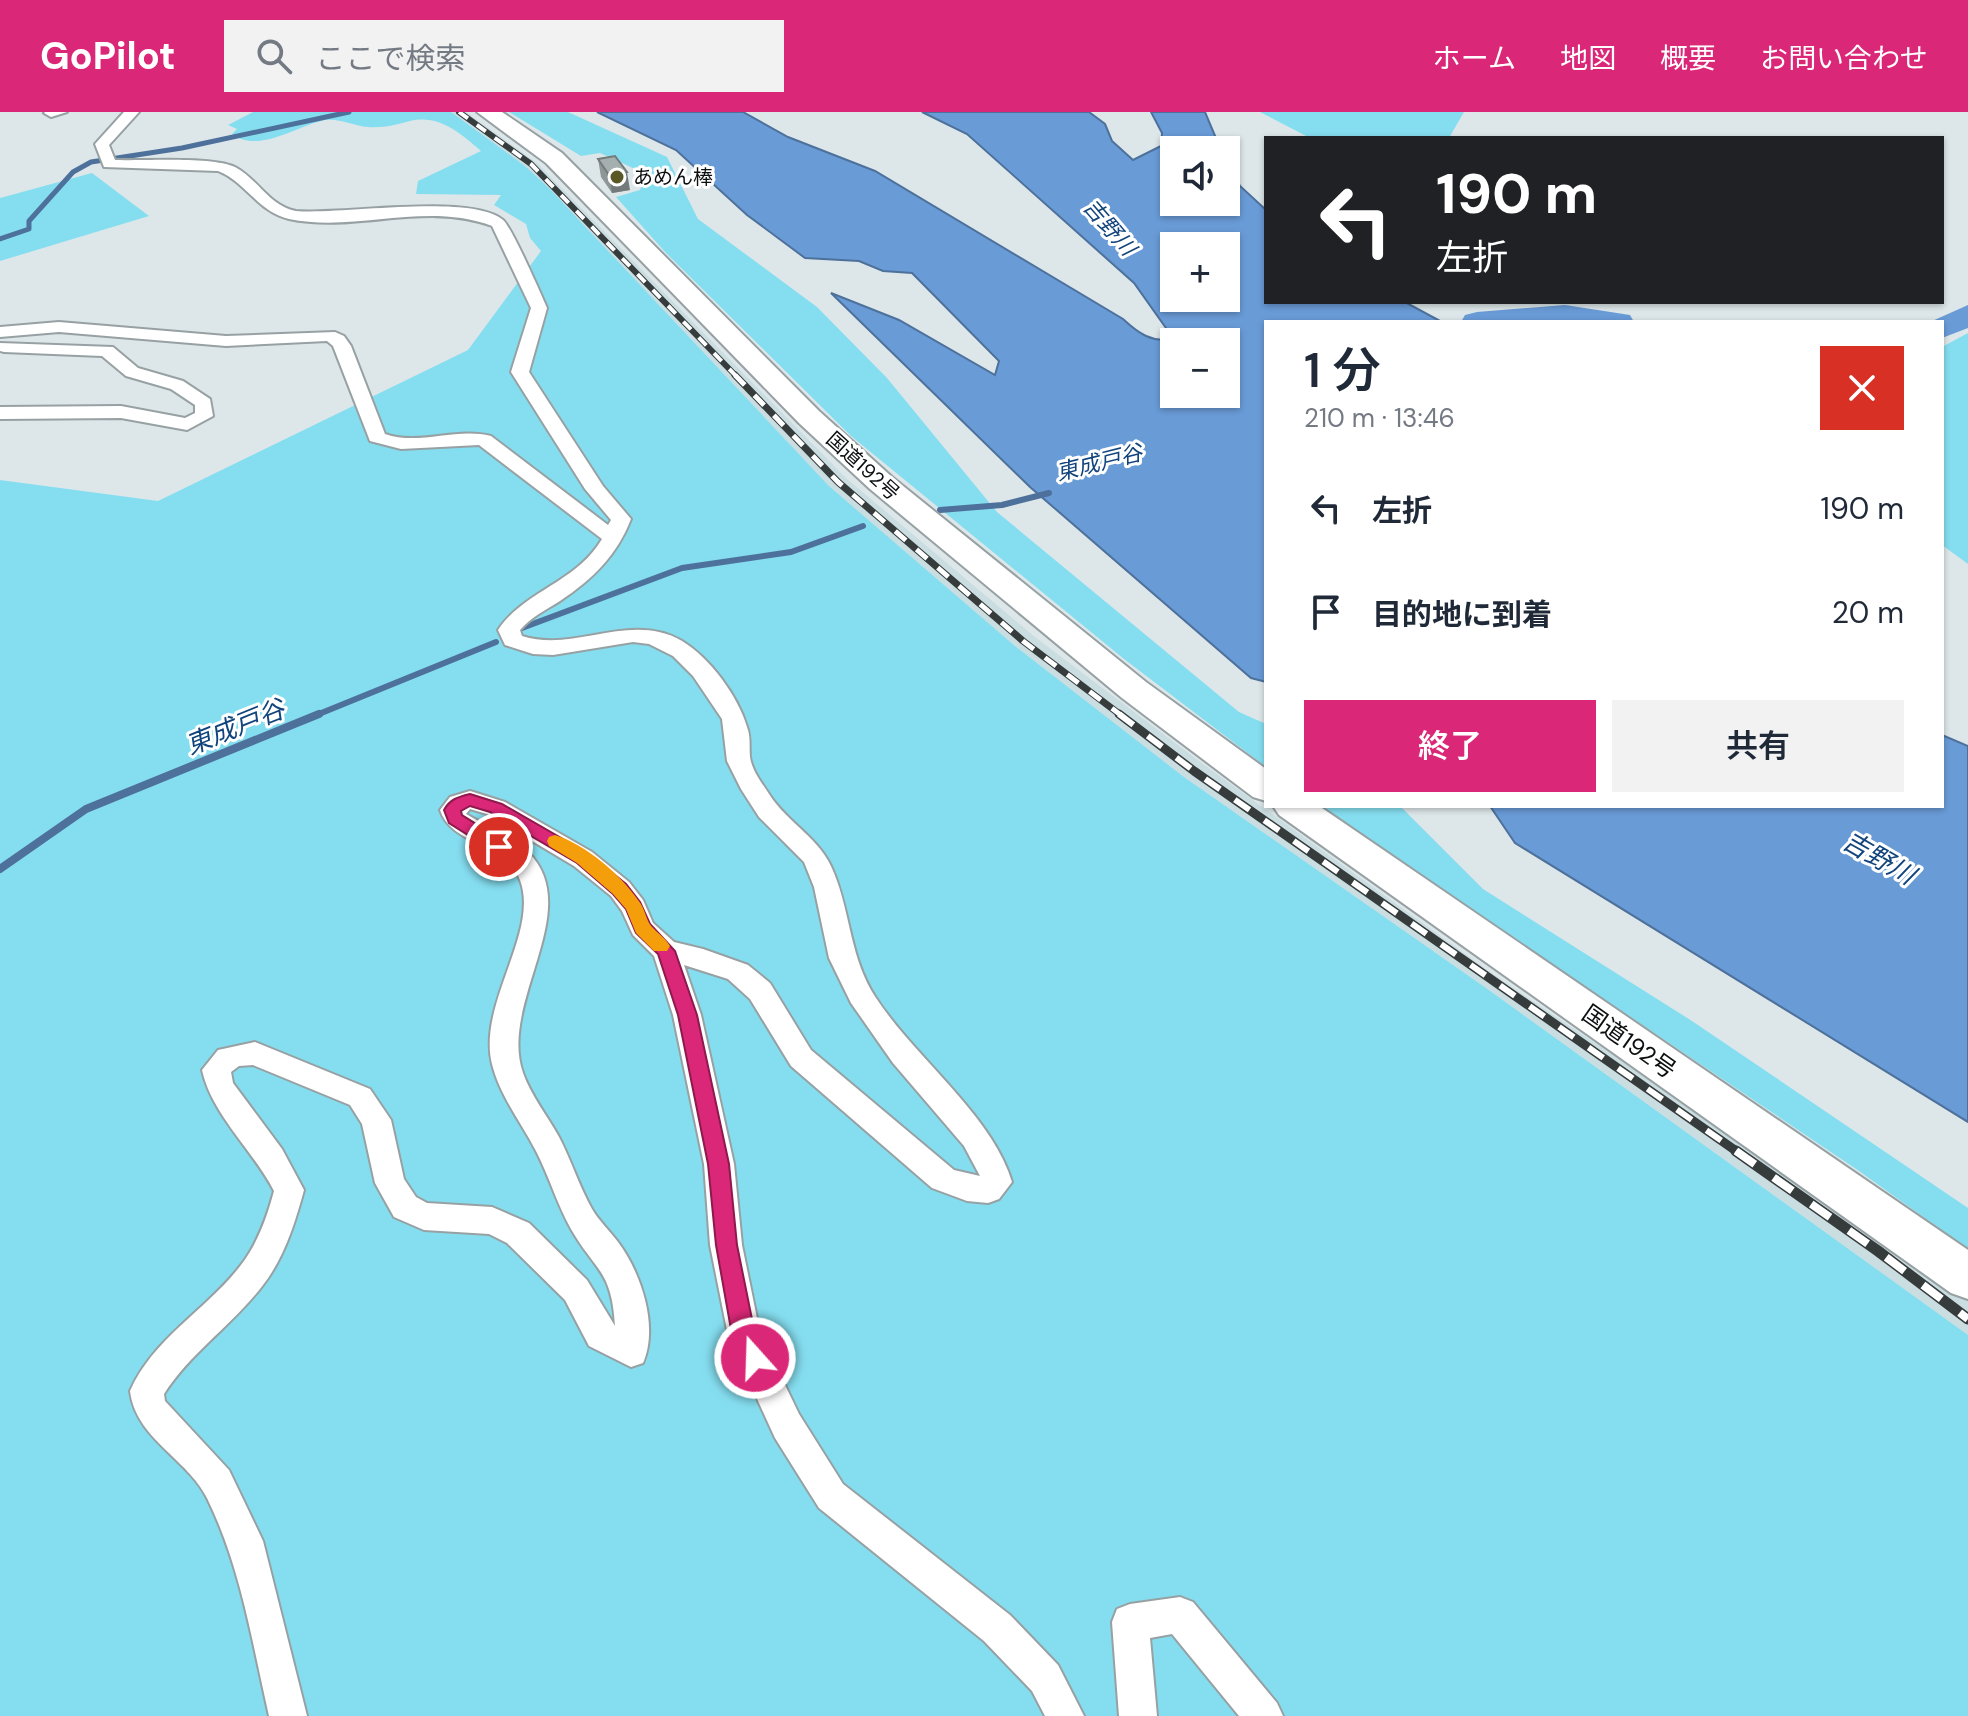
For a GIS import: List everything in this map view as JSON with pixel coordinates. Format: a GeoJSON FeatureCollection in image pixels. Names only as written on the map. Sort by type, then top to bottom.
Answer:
{"type":"FeatureCollection","features":[{"type":"Feature","properties":{"kind":"highway","name":"国道192号"},"geometry":{"type":"LineString","coordinates":[[488,112],[554,158],[809,417],[881,483],[1134,690],[1264,787]]}},
{"type":"Feature","properties":{"kind":"highway","name":"国道192号"},"geometry":{"type":"LineString","coordinates":[[1295,808],[1968,1277]]}},
{"type":"Feature","properties":{"kind":"street"},"geometry":{"type":"LineString","coordinates":[[132,112],[102,144],[112,165],[220,167],[233,171],[271,207],[285,213],[313,216],[458,213],[486,217],[498,223],[539,308],[539,320],[520,359],[520,372],[595,489],[621,519],[614,539],[581,579],[516,618],[509,630],[513,640],[527,647],[551,650],[588,645],[608,637],[647,637],[671,644],[699,670],[725,703],[737,730],[739,761],[764,807],[815,857],[830,894],[846,969],[865,1002],[910,1064],[970,1134],[995,1169],[997,1182],[988,1190],[967,1188],[943,1179],[801,1058],[760,991],[738,972],[703,959],[666,951]]}},
{"type":"Feature","properties":{"kind":"street"},"geometry":{"type":"LineString","coordinates":[[0,332],[59,327],[226,341],[329,336],[342,346],[377,437],[389,443],[466,437],[484,440],[614,539]]}},
{"type":"Feature","properties":{"kind":"street"},"geometry":{"type":"LineString","coordinates":[[0,348],[38,346],[107,351],[132,372],[192,393],[204,403],[204,416],[187,424],[121,412],[0,413]]}},
{"type":"Feature","properties":{"kind":"street"},"geometry":{"type":"LineString","coordinates":[[288,1716],[250,1554],[217,1482],[149,1408],[147,1391],[169,1358],[252,1275],[279,1227],[289,1190],[272,1158],[220,1087],[216,1070],[223,1060],[237,1054],[255,1053],[360,1097],[376,1120],[390,1183],[405,1207],[424,1216],[492,1221],[518,1233],[576,1290],[600,1335],[631,1352],[632,1321],[626,1284],[609,1255],[584,1224],[551,1149],[522,1105],[504,1058],[505,1008],[533,927],[536,905],[533,881],[522,860],[455,819],[452,810],[459,803],[470,800],[496,808],[583,859],[620,889],[634,907],[642,928],[666,951],[687,1015],[716,1149],[726,1245],[744,1335],[787,1426],[831,1496],[997,1628],[1045,1678],[1065,1716]]}},
{"type":"Feature","properties":{"kind":"street"},"geometry":{"type":"LineString","coordinates":[[1138,1716],[1130,1622],[1180,1615],[1264,1716]]}},
{"type":"Feature","properties":{"kind":"shaded area"},"geometry":{"type":"Polygon","coordinates":[[[253,112],[451,112],[525,166],[549,188],[829,486],[1015,646],[1184,777],[1486,988],[1968,1335],[1968,1716],[0,1716],[0,480],[158,501],[468,350],[541,251],[530,238],[526,224],[494,205],[501,195],[416,194],[418,181],[481,151],[440,123],[421,120],[374,127],[325,120],[266,140],[254,141],[232,134],[237,129],[228,125],[253,112]]]}},
{"type":"Feature","properties":{"kind":"shaded area"},"geometry":{"type":"Polygon","coordinates":[[[451,112],[466,112],[537,163],[847,479],[1035,637],[1203,764],[1497,977],[1889,1241],[1968,1300],[1968,1335],[1486,988],[1184,777],[1015,646],[829,486],[549,188],[525,166],[451,112]]]}},
{"type":"Feature","properties":{"kind":"shaded area"},"geometry":{"type":"Polygon","coordinates":[[[509,112],[568,112],[667,157],[698,219],[817,307],[887,378],[997,512],[1239,712],[1264,723],[1264,765],[1124,659],[851,436],[666,253],[616,197],[640,190],[646,174],[600,153],[581,156],[509,112]]]}},
{"type":"Feature","properties":{"kind":"shaded area"},"geometry":{"type":"Polygon","coordinates":[[[1260,112],[1464,112],[1450,136],[1306,136],[1260,112]]]}},
{"type":"Feature","properties":{"kind":"shaded area"},"geometry":{"type":"Polygon","coordinates":[[[92,173],[149,216],[0,261],[0,198],[92,173]]]}},
{"type":"Feature","properties":{"kind":"shaded area"},"geometry":{"type":"Polygon","coordinates":[[[1968,333],[1968,564],[1944,546],[1944,346],[1968,333]]]}},
{"type":"Feature","properties":{"kind":"shaded area"},"geometry":{"type":"Polygon","coordinates":[[[1320,808],[1402,808],[1483,889],[1692,1021],[1968,1208],[1968,1249],[1859,1171],[1320,808]]]}},
{"type":"Feature","properties":{"kind":"water","name":"吉野川"},"geometry":{"type":"Polygon","coordinates":[[[597,112],[743,112],[788,137],[875,171],[1123,319],[1140,333],[1160,340],[1160,408],[1240,408],[1240,328],[1166,328],[1134,283],[967,134],[922,112],[1089,112],[1105,124],[1112,141],[1133,160],[1160,146],[1160,216],[1240,216],[1240,186],[1264,208],[1264,304],[1409,304],[1438,320],[1264,320],[1264,681],[1251,678],[1030,487],[831,293],[899,320],[995,375],[999,361],[912,273],[883,271],[859,261],[805,258],[747,215],[676,150],[597,112]]]}},
{"type":"Feature","properties":{"kind":"water"},"geometry":{"type":"Polygon","coordinates":[[[1151,112],[1205,112],[1215,136],[1162,136],[1151,112]]]}},
{"type":"Feature","properties":{"kind":"water","name":"吉野川"},"geometry":{"type":"Polygon","coordinates":[[[1944,736],[1968,746],[1968,1122],[1515,843],[1491,808],[1944,808],[1944,736]]]}},
{"type":"Feature","properties":{"kind":"building"},"geometry":{"type":"Polygon","coordinates":[[[615,156],[627,172],[609,175],[598,159],[615,156]]]}},
{"type":"Feature","properties":{"kind":"waterway"},"geometry":{"type":"LineString","coordinates":[[0,239],[29,229],[29,221],[73,172],[91,162],[182,148],[349,112]]}},
{"type":"Feature","properties":{"kind":"waterway"},"geometry":{"type":"LineString","coordinates":[[1502,320],[1565,315],[1603,320]]}},
{"type":"Feature","properties":{"kind":"waterway"},"geometry":{"type":"LineString","coordinates":[[1944,327],[1968,315]]}},
{"type":"Feature","properties":{"kind":"waterway","name":"東成戸谷"},"geometry":{"type":"LineString","coordinates":[[940,510],[1002,505],[1049,493]]}},
{"type":"Feature","properties":{"kind":"waterway","name":"東成戸谷"},"geometry":{"type":"LineString","coordinates":[[522,628],[682,568],[791,552],[863,526]]}},
{"type":"Feature","properties":{"kind":"waterway","name":"東成戸谷"},"geometry":{"type":"LineString","coordinates":[[314,716],[496,642]]}},
{"type":"Feature","properties":{"kind":"waterway","name":"東成戸谷"},"geometry":{"type":"LineString","coordinates":[[0,869],[86,809],[319,714]]}},
{"type":"Feature","properties":{"kind":"railway"},"geometry":{"type":"LineString","coordinates":[[459,112],[531,164],[737,377]]}},
{"type":"Feature","properties":{"kind":"railway"},"geometry":{"type":"LineString","coordinates":[[735,375],[838,482],[1023,641],[1122,716]]}},
{"type":"Feature","properties":{"kind":"railway"},"geometry":{"type":"LineString","coordinates":[[1119,714],[1194,771],[1739,1153]]}},
{"type":"Feature","properties":{"kind":"railway"},"geometry":{"type":"LineString","coordinates":[[1736,1151],[1968,1319]]}},
{"type":"Feature","properties":{"kind":"slow traffic"},"geometry":{"type":"LineString","coordinates":[[555,841],[620,889],[634,907],[642,928],[660,946]]}},
{"type":"Feature","properties":{"kind":"place","name":"あめん棒"},"geometry":{"type":"Point","coordinates":[617,177]}},
{"type":"Feature","properties":{"kind":"route"},"geometry":{"type":"LineString","coordinates":[[499,847],[455,819],[452,810],[459,803],[470,800],[496,808],[583,859],[620,889],[634,907],[642,928],[666,951],[687,1015],[719,1164],[726,1245],[744,1335],[755,1358]]}}]}
